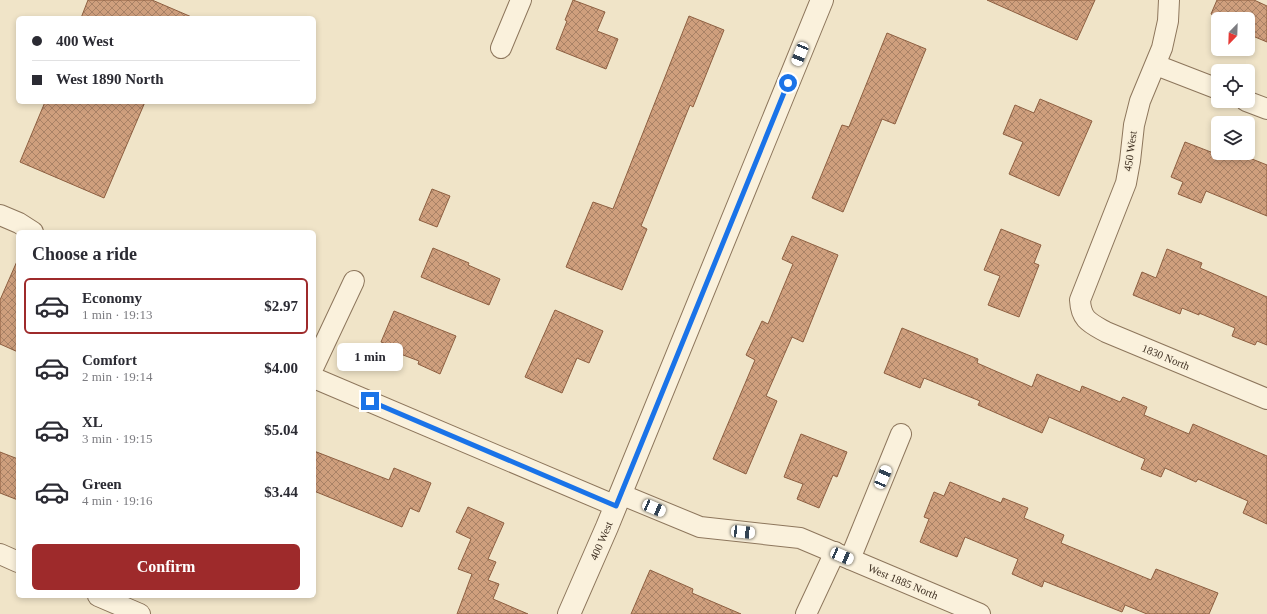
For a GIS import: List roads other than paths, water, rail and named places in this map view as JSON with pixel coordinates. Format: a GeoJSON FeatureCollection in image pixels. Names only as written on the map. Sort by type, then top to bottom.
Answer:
{"type":"FeatureCollection","features":[{"type":"Feature","properties":{"kind":"street"},"geometry":{"type":"LineString","coordinates":[[501,48],[521,0]]}},
{"type":"Feature","properties":{"kind":"street","name":"400 West"},"geometry":{"type":"LineString","coordinates":[[569,614],[618,500],[822,0]]}},
{"type":"Feature","properties":{"kind":"street","name":"450 West"},"geometry":{"type":"LineString","coordinates":[[1080,300],[1120,200],[1130,161],[1134,126],[1140,101],[1156,64],[1168,21],[1169,0]]}},
{"type":"Feature","properties":{"kind":"street"},"geometry":{"type":"LineString","coordinates":[[1156,64],[1211,86]]}},
{"type":"Feature","properties":{"kind":"street"},"geometry":{"type":"LineString","coordinates":[[1255,104],[1267,109]]}},
{"type":"Feature","properties":{"kind":"street"},"geometry":{"type":"LineString","coordinates":[[0,215],[19,223],[29,230]]}},
{"type":"Feature","properties":{"kind":"street"},"geometry":{"type":"LineString","coordinates":[[316,362],[354,281]]}},
{"type":"Feature","properties":{"kind":"street","name":"1830 North"},"geometry":{"type":"LineString","coordinates":[[1080,300],[1080,311],[1083,316],[1091,324],[1106,332],[1267,399]]}},
{"type":"Feature","properties":{"kind":"street","name":"West 1885 North"},"geometry":{"type":"LineString","coordinates":[[316,379],[618,500],[700,527],[800,538],[980,614]]}},
{"type":"Feature","properties":{"kind":"street"},"geometry":{"type":"LineString","coordinates":[[806,614],[842,556],[901,434]]}},
{"type":"Feature","properties":{"kind":"street"},"geometry":{"type":"LineString","coordinates":[[0,554],[16,561]]}},
{"type":"Feature","properties":{"kind":"street"},"geometry":{"type":"LineString","coordinates":[[103,598],[140,614]]}}]}
